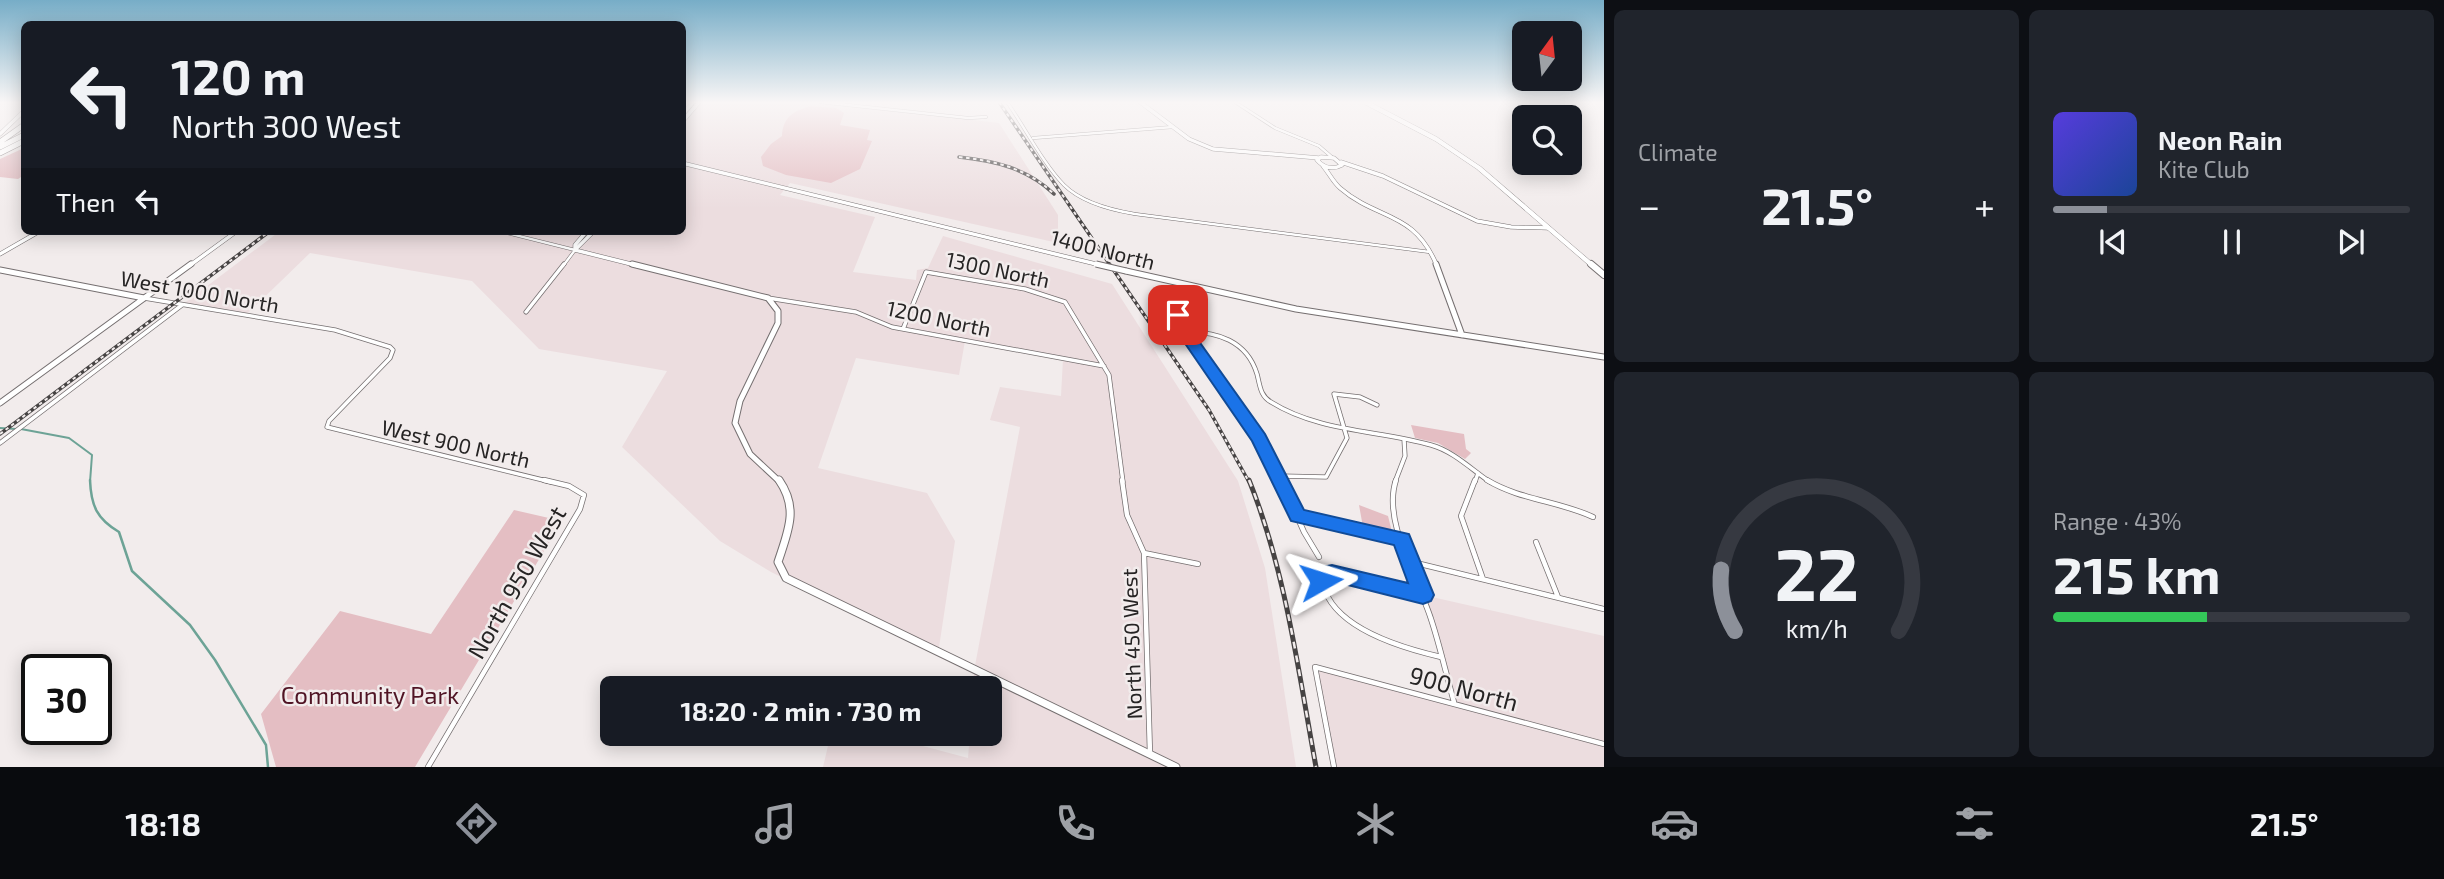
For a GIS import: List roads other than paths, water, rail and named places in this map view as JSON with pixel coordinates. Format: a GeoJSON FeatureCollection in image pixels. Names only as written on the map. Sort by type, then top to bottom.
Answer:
{"type":"FeatureCollection","features":[{"type":"Feature","properties":{"kind":"highway"},"geometry":{"type":"LineString","coordinates":[[0,145],[17,138]]}},
{"type":"Feature","properties":{"kind":"highway"},"geometry":{"type":"LineString","coordinates":[[0,155],[21,145]]}},
{"type":"Feature","properties":{"kind":"main road"},"geometry":{"type":"LineString","coordinates":[[1429,138],[1455,152],[1531,212],[1604,275]]}},
{"type":"Feature","properties":{"kind":"street"},"geometry":{"type":"LineString","coordinates":[[1033,138],[1063,184],[1098,205],[1135,214],[1430,252]]}},
{"type":"Feature","properties":{"kind":"street"},"geometry":{"type":"LineString","coordinates":[[1187,138],[1213,149],[1333,158]]}},
{"type":"Feature","properties":{"kind":"street"},"geometry":{"type":"LineString","coordinates":[[1299,138],[1314,144],[1341,164],[1365,169],[1477,221],[1511,227],[1549,228]]}},
{"type":"Feature","properties":{"kind":"street"},"geometry":{"type":"LineString","coordinates":[[1323,150],[1317,160],[1339,188],[1422,237],[1445,285],[1450,309],[1462,335]]}},
{"type":"Feature","properties":{"kind":"street"},"geometry":{"type":"LineString","coordinates":[[1296,157],[1335,168]]}},
{"type":"Feature","properties":{"kind":"street","name":"1400 North"},"geometry":{"type":"LineString","coordinates":[[686,164],[1096,264],[1296,309],[1604,357]]}},
{"type":"Feature","properties":{"kind":"street"},"geometry":{"type":"LineString","coordinates":[[1332,178],[1332,170],[1341,164]]}},
{"type":"Feature","properties":{"kind":"street"},"geometry":{"type":"LineString","coordinates":[[0,254],[33,235]]}},
{"type":"Feature","properties":{"kind":"street"},"geometry":{"type":"LineString","coordinates":[[0,403],[232,235]]}},
{"type":"Feature","properties":{"kind":"street"},"geometry":{"type":"LineString","coordinates":[[515,235],[768,298],[778,311],[778,323],[740,401],[735,423],[750,454],[779,481],[790,499],[791,519],[779,556],[780,569],[791,582],[1176,767]]}},
{"type":"Feature","properties":{"kind":"street"},"geometry":{"type":"LineString","coordinates":[[575,250],[575,245],[584,235]]}},
{"type":"Feature","properties":{"kind":"street"},"geometry":{"type":"LineString","coordinates":[[526,312],[590,235]]}},
{"type":"Feature","properties":{"kind":"street","name":"West 1000 North"},"geometry":{"type":"LineString","coordinates":[[0,270],[182,305],[335,330],[392,348],[390,358],[329,421],[327,427]]}},
{"type":"Feature","properties":{"kind":"street","name":"1300 North"},"geometry":{"type":"LineString","coordinates":[[902,329],[926,272],[1005,285],[1062,300]]}},
{"type":"Feature","properties":{"kind":"street","name":"1200 North"},"geometry":{"type":"LineString","coordinates":[[768,298],[856,312],[902,329],[1104,366]]}},
{"type":"Feature","properties":{"kind":"street","name":"North 450 West"},"geometry":{"type":"LineString","coordinates":[[1062,300],[1069,307],[1109,375],[1127,515],[1144,553],[1150,754]]}},
{"type":"Feature","properties":{"kind":"street"},"geometry":{"type":"LineString","coordinates":[[0,443],[182,305]]}},
{"type":"Feature","properties":{"kind":"street"},"geometry":{"type":"LineString","coordinates":[[1178,315],[1179,323],[1185,332],[1255,430],[1280,476],[1308,542],[1319,557]]}},
{"type":"Feature","properties":{"kind":"street"},"geometry":{"type":"LineString","coordinates":[[1185,332],[1201,331],[1228,337],[1252,363],[1261,391],[1267,400],[1304,419],[1445,450],[1514,493],[1574,507],[1593,517]]}},
{"type":"Feature","properties":{"kind":"street"},"geometry":{"type":"LineString","coordinates":[[1280,476],[1326,477],[1347,438],[1334,394],[1360,397],[1377,405]]}},
{"type":"Feature","properties":{"kind":"street","name":"West 900 North"},"geometry":{"type":"LineString","coordinates":[[327,427],[577,488]]}},
{"type":"Feature","properties":{"kind":"street"},"geometry":{"type":"LineString","coordinates":[[1404,439],[1406,457],[1391,492],[1394,514],[1408,561],[1423,595],[1454,702]]}},
{"type":"Feature","properties":{"kind":"street"},"geometry":{"type":"LineString","coordinates":[[1478,473],[1461,516],[1483,579]]}},
{"type":"Feature","properties":{"kind":"street","name":"North 950 West"},"geometry":{"type":"LineString","coordinates":[[428,767],[580,509],[584,498],[577,488]]}},
{"type":"Feature","properties":{"kind":"street"},"geometry":{"type":"LineString","coordinates":[[1298,516],[1402,540]]}},
{"type":"Feature","properties":{"kind":"street"},"geometry":{"type":"LineString","coordinates":[[1536,542],[1558,597]]}},
{"type":"Feature","properties":{"kind":"street"},"geometry":{"type":"LineString","coordinates":[[1144,553],[1198,564]]}},
{"type":"Feature","properties":{"kind":"street"},"geometry":{"type":"LineString","coordinates":[[1408,561],[1604,609]]}},
{"type":"Feature","properties":{"kind":"street"},"geometry":{"type":"LineString","coordinates":[[1423,595],[1332,573],[1325,574],[1321,581],[1325,592],[1352,623],[1385,643],[1441,657]]}},
{"type":"Feature","properties":{"kind":"street","name":"900 North"},"geometry":{"type":"LineString","coordinates":[[1334,767],[1315,667],[1604,744]]}},
{"type":"Feature","properties":{"kind":"waterway"},"geometry":{"type":"LineString","coordinates":[[0,428],[16,429]]}},
{"type":"Feature","properties":{"kind":"waterway"},"geometry":{"type":"LineString","coordinates":[[21,429],[69,438],[92,455],[90,481]]}},
{"type":"Feature","properties":{"kind":"waterway"},"geometry":{"type":"LineString","coordinates":[[90,481],[97,511],[105,522],[119,532],[132,571],[190,625],[215,660],[266,745],[268,767]]}},
{"type":"Feature","properties":{"kind":"railway"},"geometry":{"type":"LineString","coordinates":[[1023,138],[1209,410],[1249,482]]}},
{"type":"Feature","properties":{"kind":"railway"},"geometry":{"type":"LineString","coordinates":[[959,157],[1010,167],[1033,178],[1054,194]]}},
{"type":"Feature","properties":{"kind":"railway"},"geometry":{"type":"LineString","coordinates":[[0,434],[265,235]]}},
{"type":"Feature","properties":{"kind":"railway"},"geometry":{"type":"LineString","coordinates":[[1249,480],[1273,550],[1282,586],[1316,767]]}},
{"type":"Feature","properties":{"kind":"park label","name":"Community Park"},"geometry":{"type":"Point","coordinates":[370,694]}}]}
